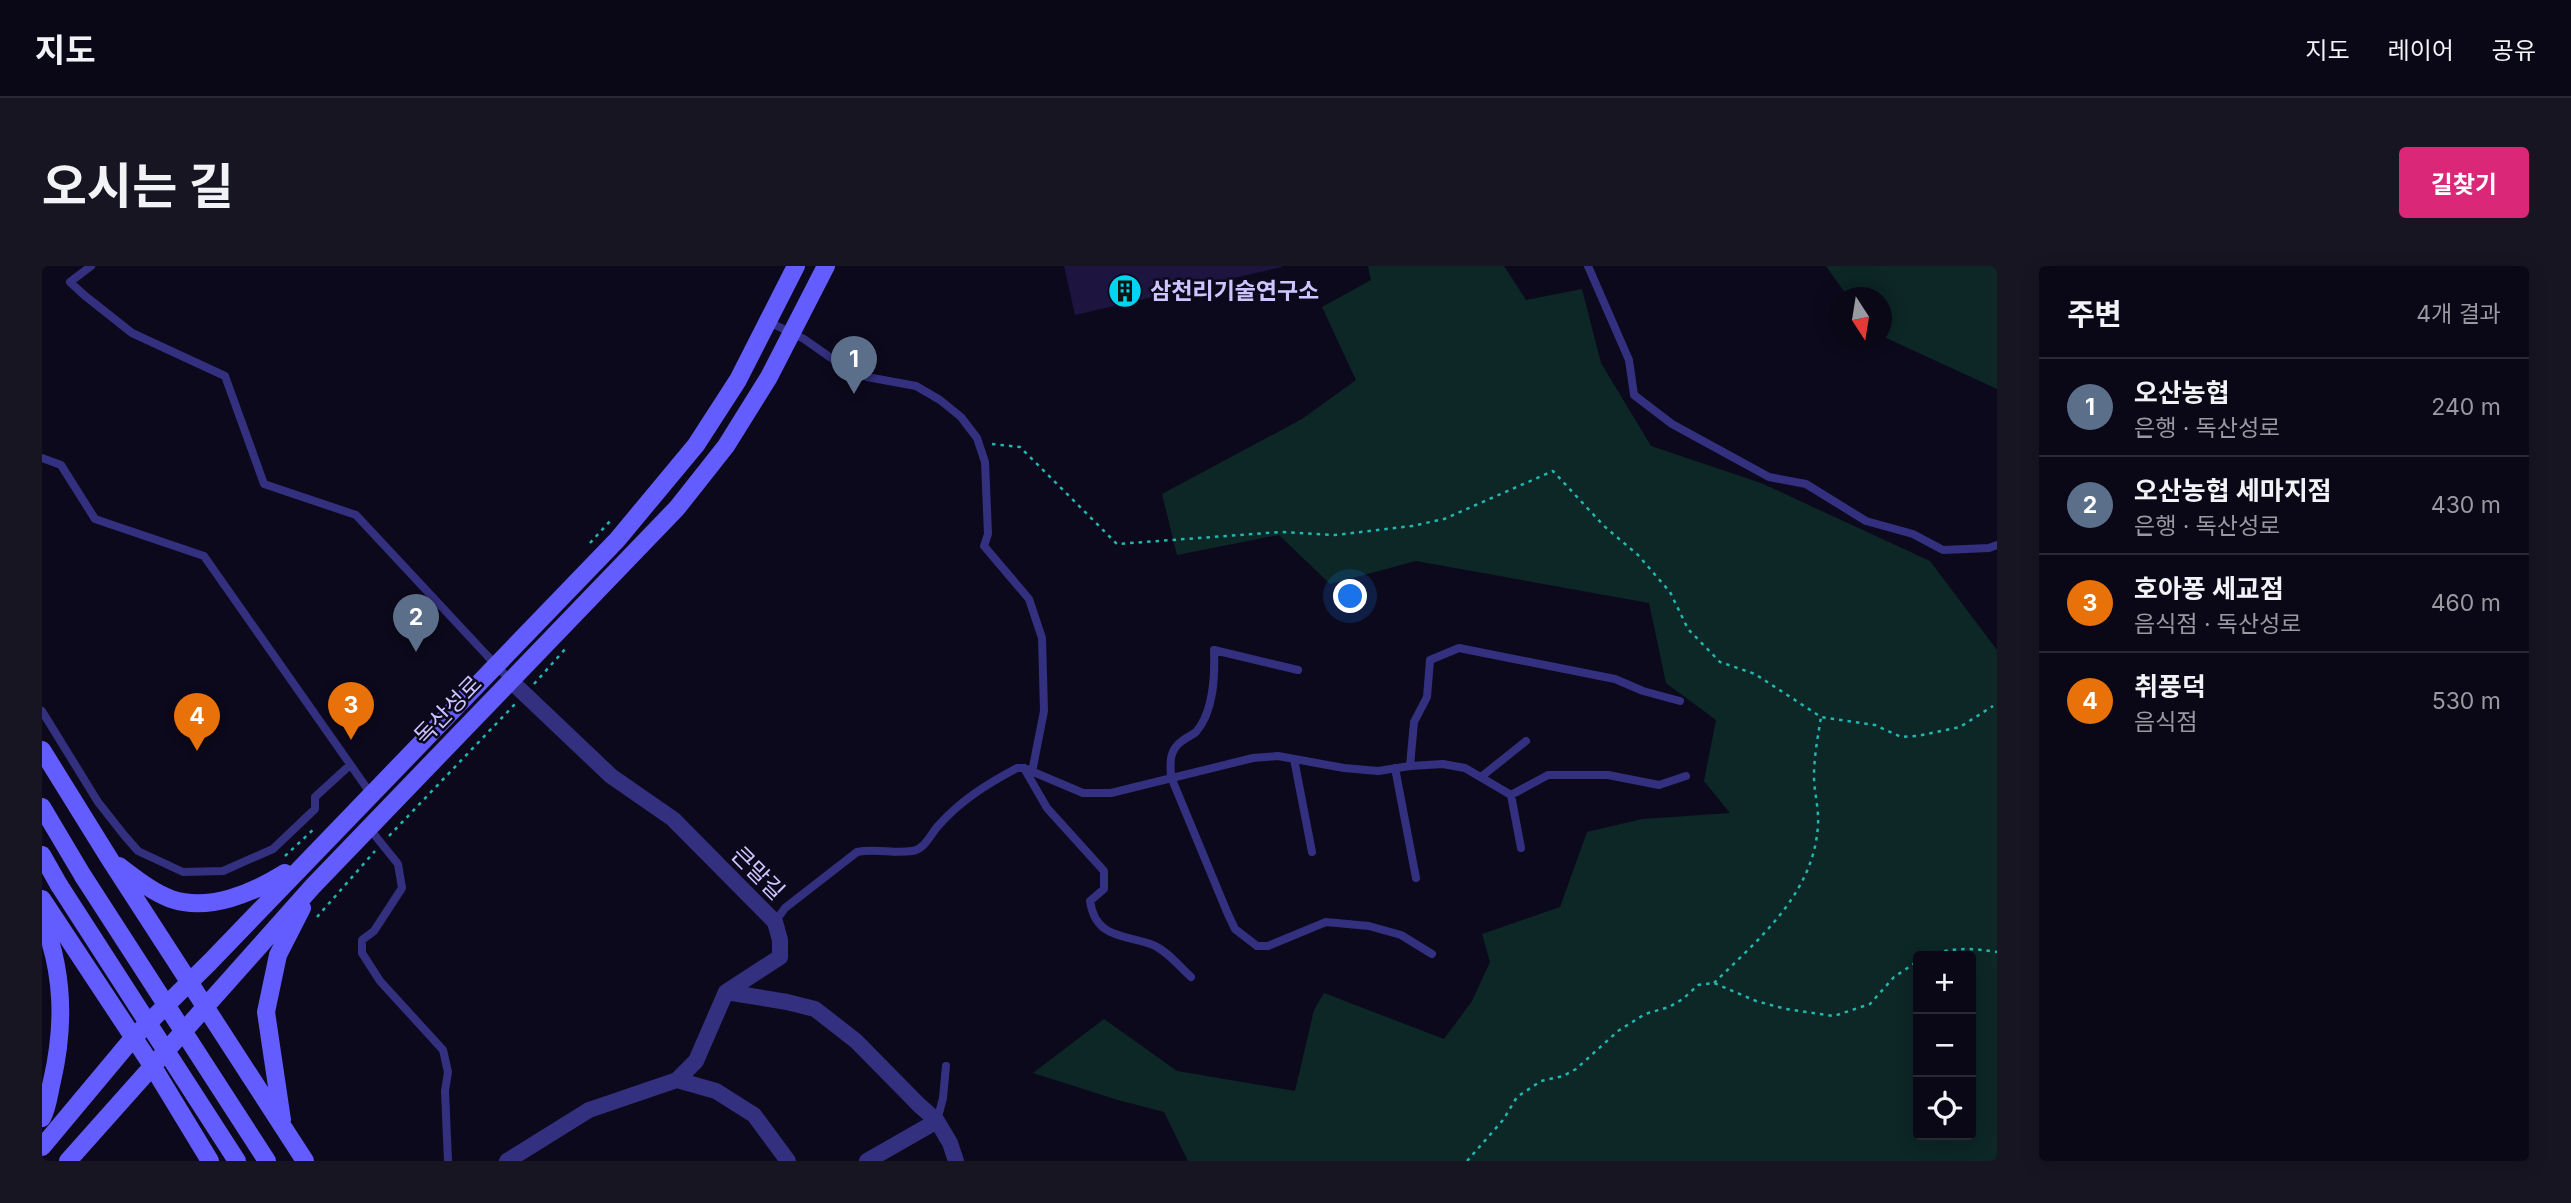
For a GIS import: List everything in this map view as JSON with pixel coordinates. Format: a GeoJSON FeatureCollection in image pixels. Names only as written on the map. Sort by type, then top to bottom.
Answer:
{"type":"FeatureCollection","features":[{"type":"Feature","properties":{"kind":"street","name":"독산성로"},"geometry":{"type":"LineString","coordinates":[[42,1147],[133,1038],[617,540],[696,446],[737,380],[796,266]]}},
{"type":"Feature","properties":{"kind":"street","name":"독산성로"},"geometry":{"type":"LineString","coordinates":[[68,1161],[313,886],[677,508],[726,446],[793,334],[826,266]]}},
{"type":"Feature","properties":{"kind":"street","name":"큰말길"},"geometry":{"type":"LineString","coordinates":[[510,680],[611,776],[673,818],[775,922],[780,940],[780,957],[726,992]]}},
{"type":"Feature","properties":{"kind":"street"},"geometry":{"type":"LineString","coordinates":[[42,750],[108,858],[304,1161]]}},
{"type":"Feature","properties":{"kind":"street"},"geometry":{"type":"LineString","coordinates":[[42,807],[83,876],[267,1161]]}},
{"type":"Feature","properties":{"kind":"street"},"geometry":{"type":"LineString","coordinates":[[42,855],[237,1161]]}},
{"type":"Feature","properties":{"kind":"street"},"geometry":{"type":"LineString","coordinates":[[108,858],[148,887],[171,899],[194,903],[221,901],[262,888],[309,859]]}},
{"type":"Feature","properties":{"kind":"street"},"geometry":{"type":"LineString","coordinates":[[283,1125],[266,1012],[278,955],[313,886]]}},
{"type":"Feature","properties":{"kind":"street"},"geometry":{"type":"LineString","coordinates":[[42,899],[153,1067],[210,1161]]}},
{"type":"Feature","properties":{"kind":"street"},"geometry":{"type":"LineString","coordinates":[[42,918],[53,945],[62,997],[59,1052],[42,1118]]}},
{"type":"Feature","properties":{"kind":"street"},"geometry":{"type":"LineString","coordinates":[[507,1161],[589,1110],[677,1080],[696,1061],[726,992],[815,1009],[856,1041],[937,1121],[950,1143],[956,1161]]}},
{"type":"Feature","properties":{"kind":"street"},"geometry":{"type":"LineString","coordinates":[[677,1080],[716,1091],[754,1115],[788,1161]]}},
{"type":"Feature","properties":{"kind":"street"},"geometry":{"type":"LineString","coordinates":[[867,1161],[937,1121]]}},
{"type":"Feature","properties":{"kind":"lane"},"geometry":{"type":"LineString","coordinates":[[91,266],[71,282],[84,295],[132,333],[225,376],[264,484],[356,515],[510,680]]}},
{"type":"Feature","properties":{"kind":"lane"},"geometry":{"type":"LineString","coordinates":[[1588,266],[1629,360],[1634,395],[1672,424],[1769,477],[1806,484],[1866,521],[1913,534],[1943,550],[1989,548],[1997,545]]}},
{"type":"Feature","properties":{"kind":"lane"},"geometry":{"type":"LineString","coordinates":[[769,322],[844,367],[867,377],[916,387],[940,400],[961,416],[978,442],[985,462],[988,506],[988,534],[984,546],[1029,599],[1042,638],[1044,711],[1028,770],[1047,808],[1104,871],[1104,889],[1090,901],[1092,913],[1098,921],[1107,932],[1154,946],[1191,977]]}},
{"type":"Feature","properties":{"kind":"lane"},"geometry":{"type":"LineString","coordinates":[[42,458],[61,465],[95,519],[204,556],[371,794]]}},
{"type":"Feature","properties":{"kind":"lane"},"geometry":{"type":"LineString","coordinates":[[1410,766],[1414,722],[1427,697],[1430,660],[1459,648],[1615,679],[1643,691],[1680,701]]}},
{"type":"Feature","properties":{"kind":"lane"},"geometry":{"type":"LineString","coordinates":[[1298,670],[1214,650],[1215,675],[1209,705],[1196,732],[1177,744],[1169,761],[1171,777],[1235,929],[1257,946],[1268,946],[1326,922],[1369,926],[1401,935],[1432,954]]}},
{"type":"Feature","properties":{"kind":"lane"},"geometry":{"type":"LineString","coordinates":[[42,711],[98,802],[138,851],[183,872],[223,870],[274,849],[315,809],[315,797],[349,765]]}},
{"type":"Feature","properties":{"kind":"lane"},"geometry":{"type":"LineString","coordinates":[[1481,777],[1526,741]]}},
{"type":"Feature","properties":{"kind":"lane"},"geometry":{"type":"LineString","coordinates":[[775,922],[785,908],[857,852],[872,849],[913,851],[924,845],[938,826],[981,787],[1017,768],[1083,793],[1111,793],[1253,758],[1279,756],[1344,768],[1378,771],[1443,764],[1465,768],[1511,795],[1521,848]]}},
{"type":"Feature","properties":{"kind":"lane"},"geometry":{"type":"LineString","coordinates":[[1294,759],[1312,852]]}},
{"type":"Feature","properties":{"kind":"lane"},"geometry":{"type":"LineString","coordinates":[[1395,768],[1416,878]]}},
{"type":"Feature","properties":{"kind":"lane"},"geometry":{"type":"LineString","coordinates":[[1511,795],[1548,775],[1608,775],[1659,785],[1686,776]]}},
{"type":"Feature","properties":{"kind":"lane"},"geometry":{"type":"LineString","coordinates":[[369,828],[398,864],[402,888],[374,931],[362,940],[362,953],[380,981],[443,1050],[448,1072],[445,1091],[448,1161]]}},
{"type":"Feature","properties":{"kind":"lane"},"geometry":{"type":"LineString","coordinates":[[937,1121],[943,1098],[946,1066]]}},
{"type":"Feature","properties":{"kind":"path"},"geometry":{"type":"LineString","coordinates":[[978,442],[1020,447],[1117,544],[1281,532],[1335,535],[1412,526],[1444,519],[1553,471],[1604,526],[1638,555],[1670,592],[1688,629],[1720,662],[1755,674],[1821,717],[1874,725],[1901,737],[1917,736],[1960,727],[1993,706]]}},
{"type":"Feature","properties":{"kind":"path"},"geometry":{"type":"LineString","coordinates":[[583,550],[619,511]]}},
{"type":"Feature","properties":{"kind":"path"},"geometry":{"type":"LineString","coordinates":[[1714,983],[1771,927],[1797,891],[1812,863],[1819,824],[1814,777],[1821,717]]}},
{"type":"Feature","properties":{"kind":"path"},"geometry":{"type":"LineString","coordinates":[[278,862],[317,826]]}},
{"type":"Feature","properties":{"kind":"path"},"geometry":{"type":"LineString","coordinates":[[1940,951],[1973,948],[1997,952]]}},
{"type":"Feature","properties":{"kind":"path"},"geometry":{"type":"LineString","coordinates":[[1468,1161],[1503,1120],[1517,1097],[1541,1081],[1563,1076],[1576,1069],[1618,1031],[1645,1014],[1669,1007],[1683,999],[1698,985],[1714,983],[1776,1007],[1834,1016],[1870,1004],[1894,978],[1913,965]]}},
{"type":"Feature","properties":{"kind":"green space"},"geometry":{"type":"Polygon","coordinates":[[[1368,266],[1504,266],[1526,300],[1582,289],[1601,363],[1651,446],[1761,483],[1930,561],[1997,650],[1997,1161],[1188,1161],[1164,1112],[1033,1073],[1104,1019],[1177,1071],[1295,1091],[1314,1010],[1324,993],[1444,1039],[1472,1001],[1490,962],[1482,934],[1560,907],[1587,832],[1642,819],[1730,813],[1704,781],[1716,720],[1666,683],[1649,603],[1416,561],[1330,584],[1279,535],[1177,555],[1162,494],[1302,419],[1356,380],[1322,307],[1371,280],[1368,266]]]}},
{"type":"Feature","properties":{"kind":"green space"},"geometry":{"type":"Polygon","coordinates":[[[1826,266],[1997,266],[1997,389],[1892,341],[1892,287],[1841,287],[1826,266]]]}},
{"type":"Feature","properties":{"kind":"building","name":"삼천리기술연구소"},"geometry":{"type":"Polygon","coordinates":[[[1064,266],[1282,266],[1282,267],[1075,315],[1064,266]]]}},
{"type":"Feature","properties":{"kind":"place","name":"삼천리기술연구소"},"geometry":{"type":"Point","coordinates":[1125,291]}},
{"type":"Feature","properties":{"kind":"place","name":"오산농협"},"geometry":{"type":"Point","coordinates":[854,394]}},
{"type":"Feature","properties":{"kind":"place","name":"오산농협 세마지점"},"geometry":{"type":"Point","coordinates":[416,652]}},
{"type":"Feature","properties":{"kind":"place","name":"호아퐁 세교점"},"geometry":{"type":"Point","coordinates":[351,740]}},
{"type":"Feature","properties":{"kind":"place","name":"취풍덕"},"geometry":{"type":"Point","coordinates":[197,751]}}]}
